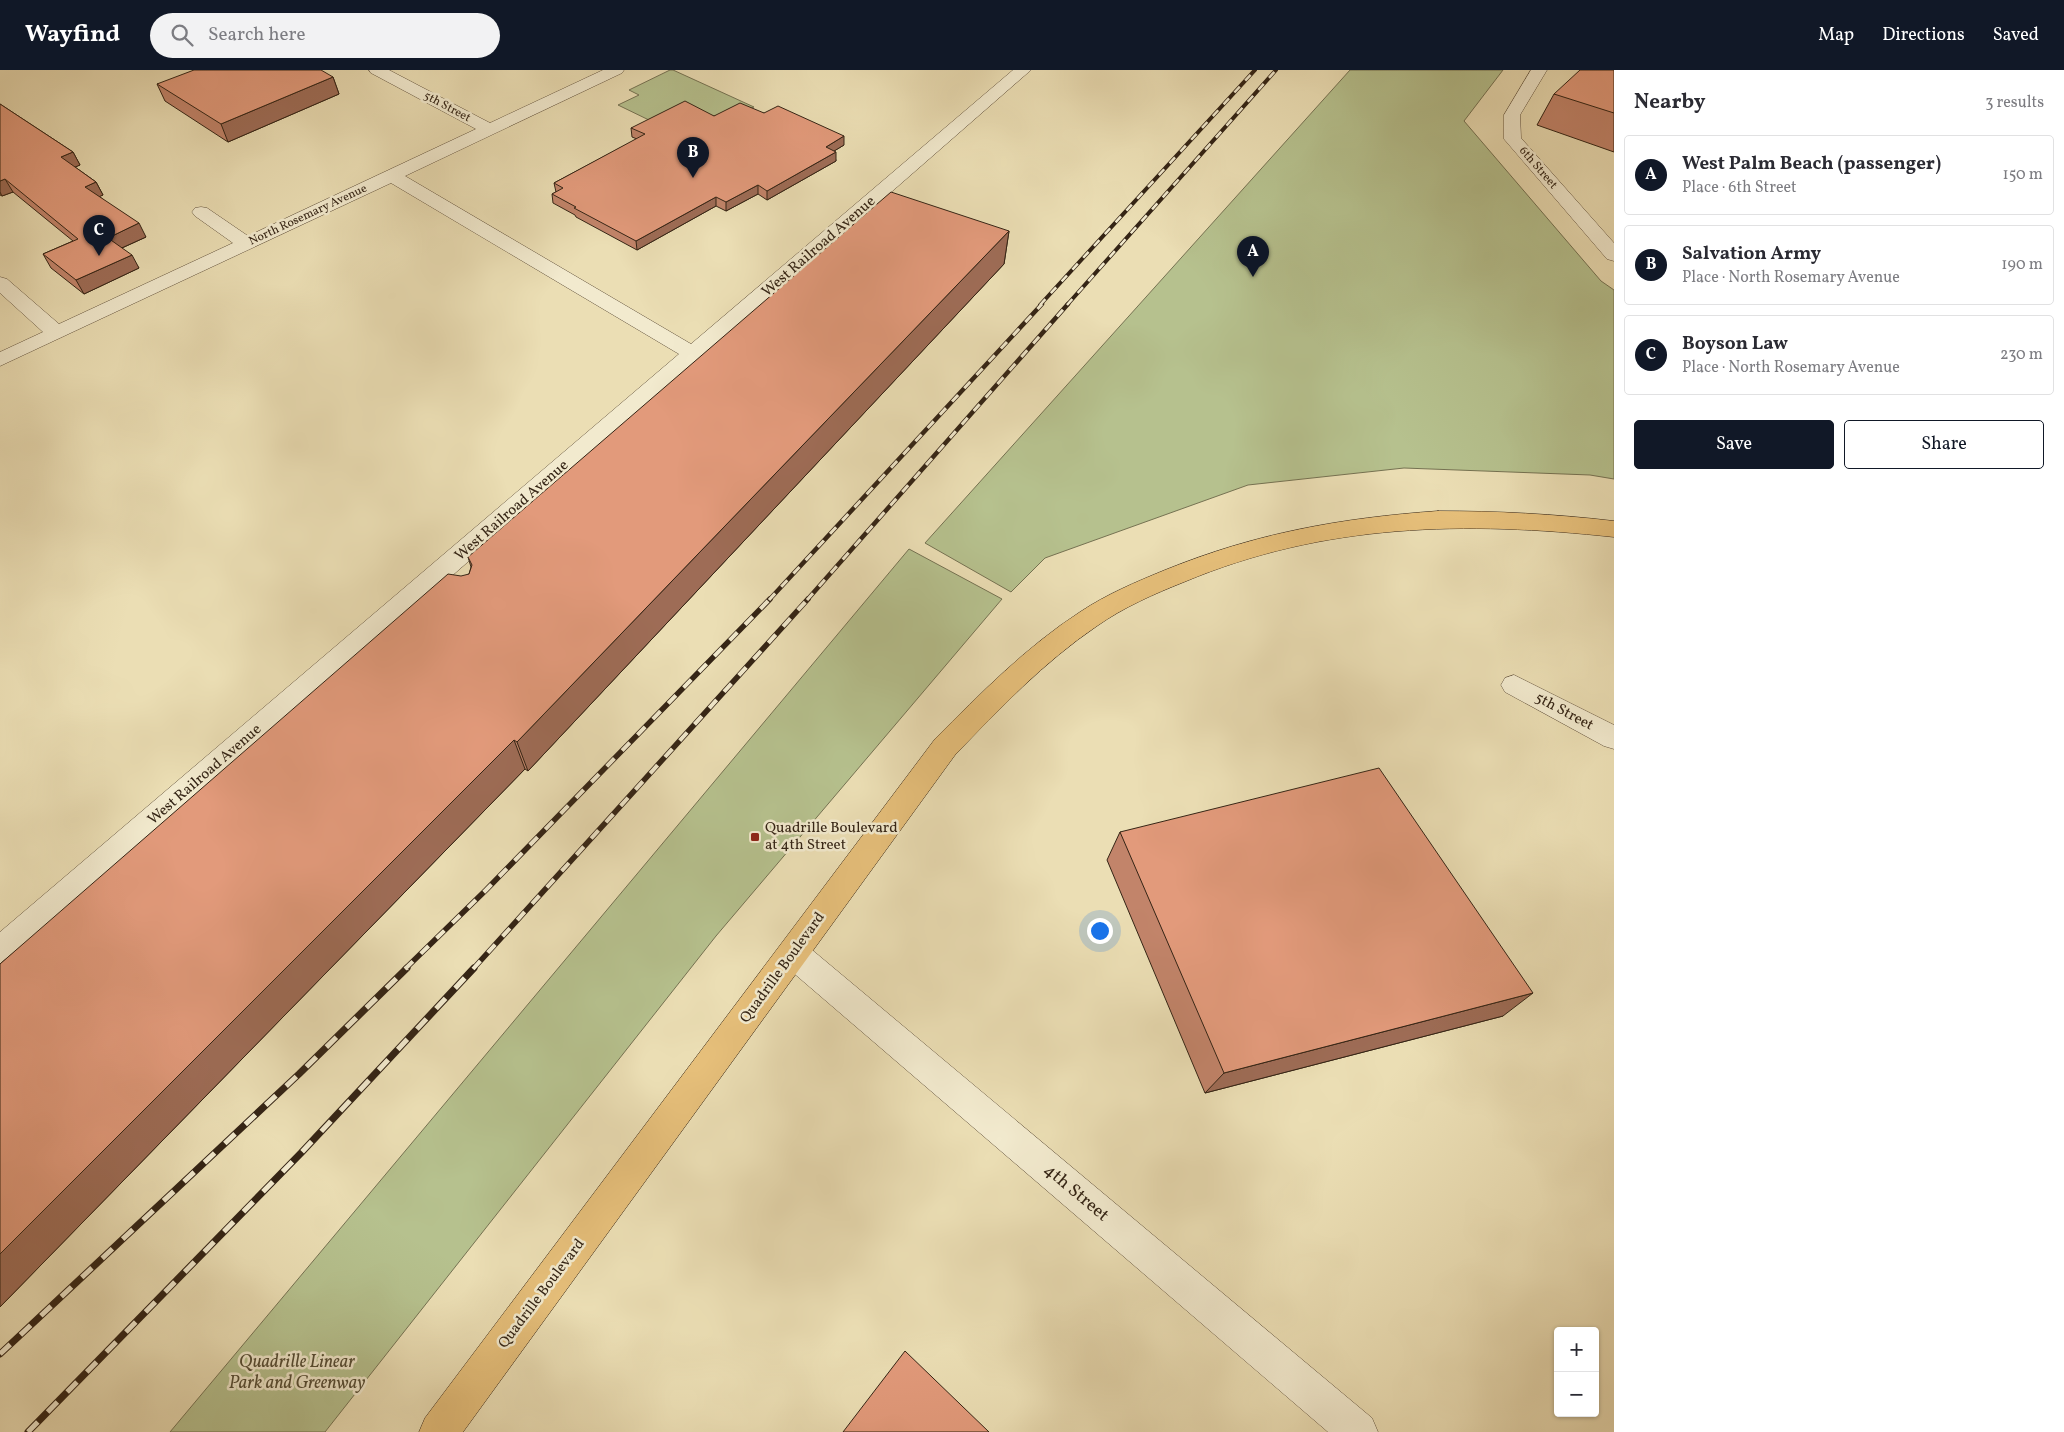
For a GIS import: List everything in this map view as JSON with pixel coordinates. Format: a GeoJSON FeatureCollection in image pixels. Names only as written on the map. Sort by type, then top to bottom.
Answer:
{"type":"FeatureCollection","features":[{"type":"Feature","properties":{"kind":"main road","name":"Quadrille Boulevard"},"geometry":{"type":"LineString","coordinates":[[439,1432],[945,748],[1011,679],[1054,643],[1090,618],[1128,596],[1186,569],[1244,550],[1297,536],[1361,526],[1420,520],[1499,520],[1614,529]]}},
{"type":"Feature","properties":{"kind":"street","name":"5th Street"},"geometry":{"type":"LineString","coordinates":[[377,70],[490,130]]}},
{"type":"Feature","properties":{"kind":"street","name":"North Rosemary Avenue"},"geometry":{"type":"LineString","coordinates":[[0,360],[616,70]]}},
{"type":"Feature","properties":{"kind":"street","name":"West Railroad Avenue"},"geometry":{"type":"LineString","coordinates":[[0,951],[1023,70]]}},
{"type":"Feature","properties":{"kind":"street","name":"6th Street"},"geometry":{"type":"LineString","coordinates":[[1539,70],[1512,115],[1513,140],[1614,255]]}},
{"type":"Feature","properties":{"kind":"street"},"geometry":{"type":"LineString","coordinates":[[392,176],[694,354]]}},
{"type":"Feature","properties":{"kind":"street"},"geometry":{"type":"LineString","coordinates":[[201,212],[247,244]]}},
{"type":"Feature","properties":{"kind":"street"},"geometry":{"type":"LineString","coordinates":[[0,284],[58,333]]}},
{"type":"Feature","properties":{"kind":"street"},"geometry":{"type":"LineString","coordinates":[[433,580],[454,590]]}},
{"type":"Feature","properties":{"kind":"street","name":"5th Street"},"geometry":{"type":"LineString","coordinates":[[1514,685],[1614,738]]}},
{"type":"Feature","properties":{"kind":"street","name":"4th Street"},"geometry":{"type":"LineString","coordinates":[[794,954],[1358,1432]]}},
{"type":"Feature","properties":{"kind":"green space"},"geometry":{"type":"Polygon","coordinates":[[[670,70],[754,107],[715,124],[651,121],[618,105],[639,95],[629,90],[670,70]]]}},
{"type":"Feature","properties":{"kind":"green space"},"geometry":{"type":"Polygon","coordinates":[[[1350,70],[1503,70],[1464,121],[1601,281],[1614,290],[1614,479],[1590,475],[1404,468],[1248,485],[1045,558],[1011,592],[925,543],[1350,70]]]}},
{"type":"Feature","properties":{"kind":"green space","name":"Quadrille Linear Park and Greenway"},"geometry":{"type":"Polygon","coordinates":[[[909,549],[1002,599],[716,936],[325,1432],[170,1432],[909,549]]]}},
{"type":"Feature","properties":{"kind":"building"},"geometry":{"type":"Polygon","coordinates":[[[194,70],[321,70],[333,77],[221,124],[157,84],[194,70]]]}},
{"type":"Feature","properties":{"kind":"building"},"geometry":{"type":"Polygon","coordinates":[[[1580,70],[1614,70],[1614,113],[1554,94],[1580,70]]]}},
{"type":"Feature","properties":{"kind":"building"},"geometry":{"type":"Polygon","coordinates":[[[685,101],[714,116],[740,103],[764,113],[778,106],[844,136],[826,147],[836,152],[767,191],[758,185],[726,202],[716,197],[636,241],[552,194],[563,188],[554,183],[645,134],[631,128],[685,101]]]}},
{"type":"Feature","properties":{"kind":"building"},"geometry":{"type":"Polygon","coordinates":[[[0,104],[73,152],[61,157],[96,182],[85,187],[139,223],[108,238],[132,255],[76,280],[43,254],[78,239],[5,179],[0,181],[0,104]]]}},
{"type":"Feature","properties":{"kind":"building"},"geometry":{"type":"Polygon","coordinates":[[[891,192],[1009,231],[517,742],[514,740],[0,1254],[0,964],[448,574],[461,576],[469,574],[472,565],[468,557],[891,192]]]}},
{"type":"Feature","properties":{"kind":"building"},"geometry":{"type":"Polygon","coordinates":[[[1379,768],[1533,993],[1224,1073],[1120,832],[1379,768]]]}},
{"type":"Feature","properties":{"kind":"building"},"geometry":{"type":"Polygon","coordinates":[[[905,1351],[989,1432],[843,1432],[905,1351]]]}},
{"type":"Feature","properties":{"kind":"railway"},"geometry":{"type":"LineString","coordinates":[[1040,305],[1255,70]]}},
{"type":"Feature","properties":{"kind":"railway"},"geometry":{"type":"LineString","coordinates":[[1067,305],[1276,70]]}},
{"type":"Feature","properties":{"kind":"railway"},"geometry":{"type":"LineString","coordinates":[[769,600],[1042,304]]}},
{"type":"Feature","properties":{"kind":"railway"},"geometry":{"type":"LineString","coordinates":[[807,600],[1068,304]]}},
{"type":"Feature","properties":{"kind":"railway"},"geometry":{"type":"LineString","coordinates":[[405,969],[486,890],[770,599]]}},
{"type":"Feature","properties":{"kind":"railway"},"geometry":{"type":"LineString","coordinates":[[473,969],[808,599]]}},
{"type":"Feature","properties":{"kind":"railway"},"geometry":{"type":"LineString","coordinates":[[0,1354],[299,1074],[407,968]]}},
{"type":"Feature","properties":{"kind":"railway"},"geometry":{"type":"LineString","coordinates":[[28,1432],[301,1153],[474,968]]}},
{"type":"Feature","properties":{"kind":"place","name":"Salvation Army"},"geometry":{"type":"Point","coordinates":[693,178]}},
{"type":"Feature","properties":{"kind":"place","name":"Boyson Law"},"geometry":{"type":"Point","coordinates":[99,256]}},
{"type":"Feature","properties":{"kind":"place","name":"West Palm Beach (passenger)"},"geometry":{"type":"Point","coordinates":[1253,277]}},
{"type":"Feature","properties":{"kind":"place","name":"Quadrille Boulevard at 4th Street"},"geometry":{"type":"Point","coordinates":[755,837]}}]}
